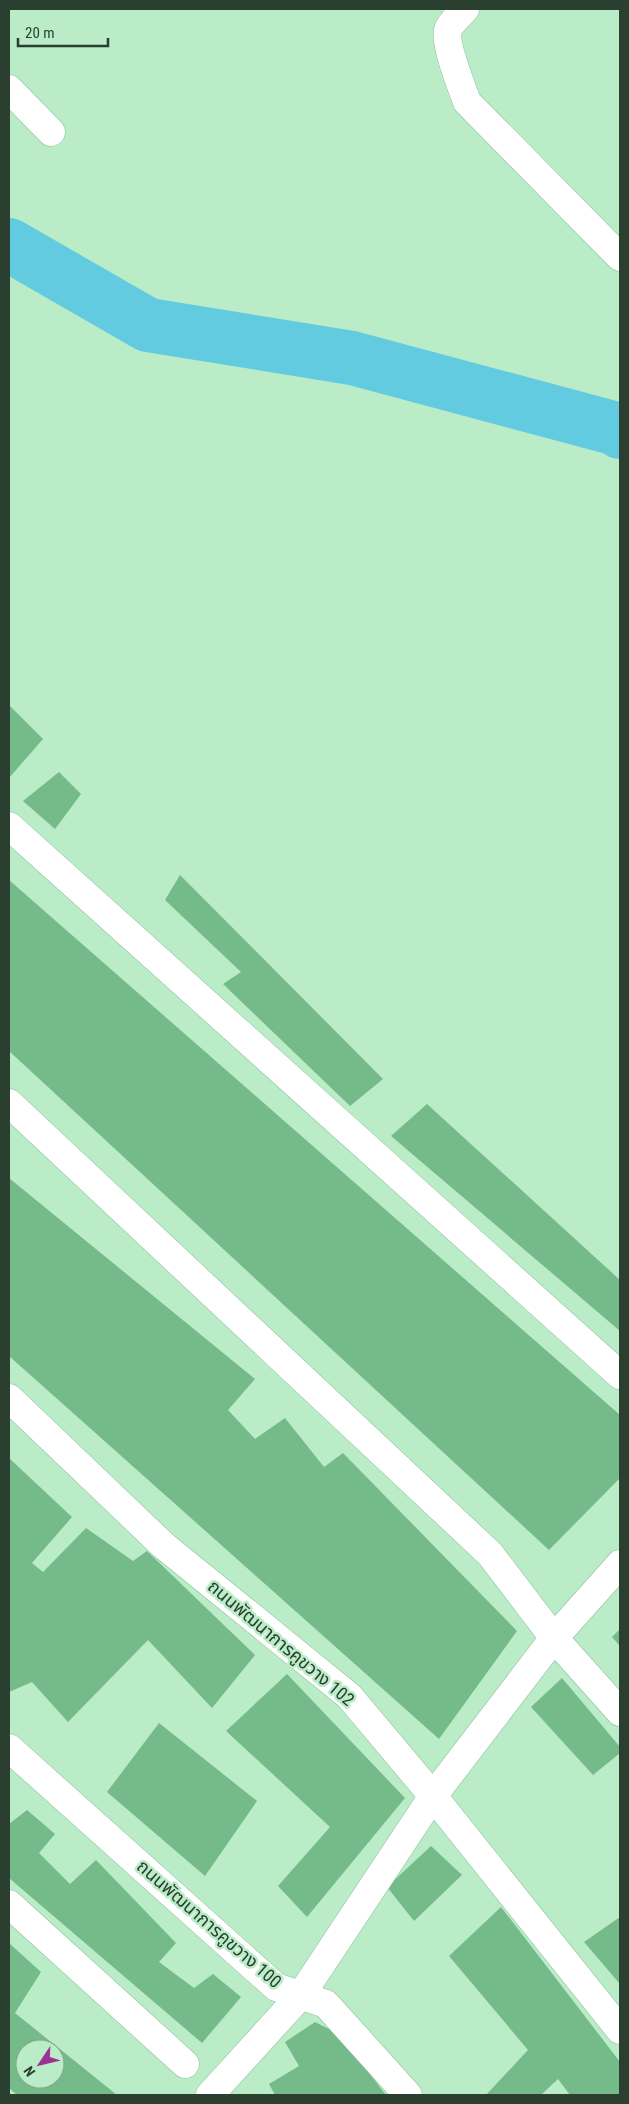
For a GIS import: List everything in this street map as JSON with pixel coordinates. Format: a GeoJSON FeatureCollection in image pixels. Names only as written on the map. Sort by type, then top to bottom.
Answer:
{"type":"FeatureCollection","features":[{"type":"Feature","properties":{"kind":"street"},"geometry":{"type":"LineString","coordinates":[[465,9],[448,29],[447,37],[456,73],[467,102],[620,257]]}},
{"type":"Feature","properties":{"kind":"street"},"geometry":{"type":"LineString","coordinates":[[9,89],[51,132]]}},
{"type":"Feature","properties":{"kind":"street"},"geometry":{"type":"LineString","coordinates":[[9,826],[620,1375]]}},
{"type":"Feature","properties":{"kind":"street"},"geometry":{"type":"LineString","coordinates":[[9,1103],[490,1554],[554,1638],[620,1712]]}},
{"type":"Feature","properties":{"kind":"street","name":"ถนนพัฒนาการคูขวาง 102"},"geometry":{"type":"LineString","coordinates":[[9,1398],[163,1545],[349,1696],[620,2030]]}},
{"type":"Feature","properties":{"kind":"street"},"geometry":{"type":"LineString","coordinates":[[210,2095],[301,1995],[432,1796],[554,1638],[620,1564]]}},
{"type":"Feature","properties":{"kind":"street","name":"ถนนพัฒนาการคูขวาง 100"},"geometry":{"type":"LineString","coordinates":[[9,1748],[276,1987],[326,2004],[408,2095]]}},
{"type":"Feature","properties":{"kind":"street"},"geometry":{"type":"LineString","coordinates":[[9,1904],[185,2064]]}},
{"type":"Feature","properties":{"kind":"building"},"geometry":{"type":"Polygon","coordinates":[[[9,705],[43,739],[9,778],[9,705]]]}},
{"type":"Feature","properties":{"kind":"building"},"geometry":{"type":"Polygon","coordinates":[[[59,772],[81,794],[55,829],[23,801],[59,772]]]}},
{"type":"Feature","properties":{"kind":"building"},"geometry":{"type":"Polygon","coordinates":[[[180,875],[383,1079],[350,1106],[223,984],[241,972],[165,900],[180,875]]]}},
{"type":"Feature","properties":{"kind":"building"},"geometry":{"type":"Polygon","coordinates":[[[9,880],[620,1415],[620,1478],[549,1550],[9,1051],[9,880]]]}},
{"type":"Feature","properties":{"kind":"building"},"geometry":{"type":"Polygon","coordinates":[[[427,1104],[620,1280],[620,1331],[391,1136],[427,1104]]]}},
{"type":"Feature","properties":{"kind":"building"},"geometry":{"type":"Polygon","coordinates":[[[9,1178],[255,1379],[228,1410],[255,1439],[285,1418],[324,1467],[343,1453],[517,1631],[439,1739],[9,1356],[9,1178]]]}},
{"type":"Feature","properties":{"kind":"building"},"geometry":{"type":"Polygon","coordinates":[[[9,1458],[72,1517],[32,1563],[43,1572],[86,1528],[133,1561],[147,1551],[255,1655],[212,1708],[148,1640],[68,1722],[32,1682],[9,1692],[9,1458]]]}},
{"type":"Feature","properties":{"kind":"building"},"geometry":{"type":"Polygon","coordinates":[[[620,1629],[620,1646],[612,1637],[620,1629]]]}},
{"type":"Feature","properties":{"kind":"building"},"geometry":{"type":"Polygon","coordinates":[[[287,1674],[405,1798],[307,1917],[278,1886],[330,1827],[226,1731],[287,1674]]]}},
{"type":"Feature","properties":{"kind":"building"},"geometry":{"type":"Polygon","coordinates":[[[562,1678],[620,1747],[620,1753],[593,1775],[531,1707],[562,1678]]]}},
{"type":"Feature","properties":{"kind":"building"},"geometry":{"type":"Polygon","coordinates":[[[159,1723],[257,1801],[205,1876],[107,1792],[159,1723]]]}},
{"type":"Feature","properties":{"kind":"building"},"geometry":{"type":"Polygon","coordinates":[[[27,1810],[55,1834],[39,1853],[70,1884],[96,1860],[176,1943],[159,1962],[194,1988],[213,1974],[241,1997],[202,2043],[9,1878],[9,1824],[27,1810]]]}},
{"type":"Feature","properties":{"kind":"building"},"geometry":{"type":"Polygon","coordinates":[[[431,1846],[462,1875],[414,1921],[387,1887],[431,1846]]]}},
{"type":"Feature","properties":{"kind":"building"},"geometry":{"type":"Polygon","coordinates":[[[501,1907],[620,2062],[620,2095],[570,2095],[558,2079],[541,2095],[486,2095],[528,2050],[449,1956],[501,1907]]]}},
{"type":"Feature","properties":{"kind":"building"},"geometry":{"type":"Polygon","coordinates":[[[620,1917],[620,1984],[584,1942],[620,1917]]]}},
{"type":"Feature","properties":{"kind":"building"},"geometry":{"type":"Polygon","coordinates":[[[9,1943],[41,1972],[15,2013],[47,2039],[15,2039],[15,2089],[65,2089],[65,2053],[117,2095],[17,2095],[9,2088],[9,1943]]]}},
{"type":"Feature","properties":{"kind":"building"},"geometry":{"type":"Polygon","coordinates":[[[315,2022],[339,2034],[386,2095],[275,2095],[269,2084],[299,2066],[285,2042],[315,2022]]]}},
{"type":"Feature","properties":{"kind":"waterway"},"geometry":{"type":"LineString","coordinates":[[9,245],[148,325],[352,358],[617,429],[620,432]]}}]}
